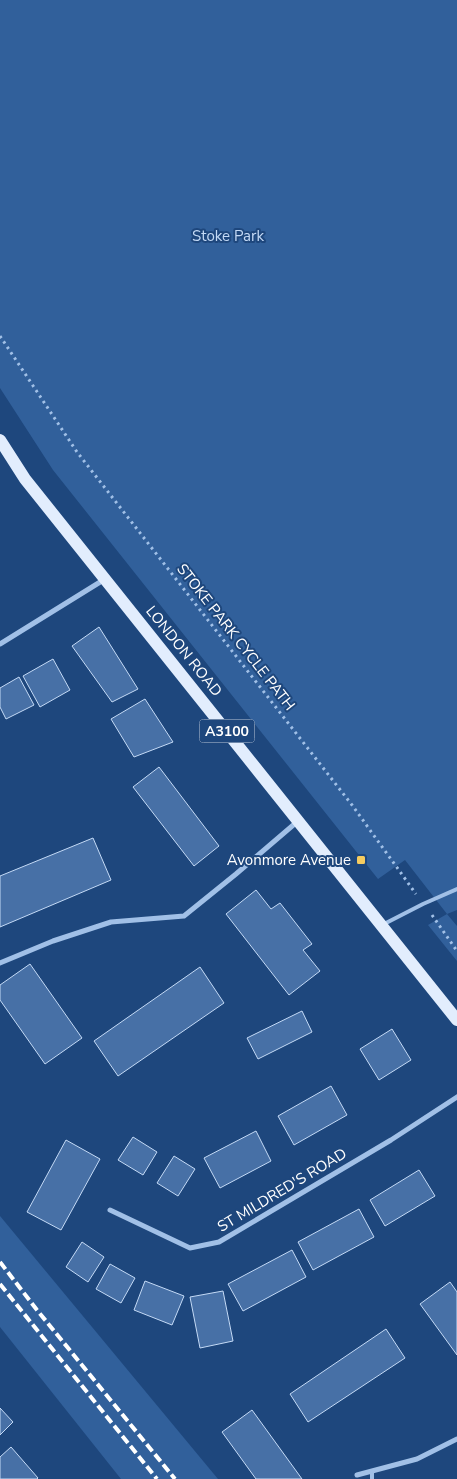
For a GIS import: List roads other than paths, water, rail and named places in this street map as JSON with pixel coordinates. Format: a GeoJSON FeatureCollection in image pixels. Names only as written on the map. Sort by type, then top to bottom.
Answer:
{"type":"FeatureCollection","features":[{"type":"Feature","properties":{"kind":"main road","name":"LONDON ROAD"},"geometry":{"type":"LineString","coordinates":[[0,440],[25,479],[457,1020]]}},
{"type":"Feature","properties":{"kind":"street"},"geometry":{"type":"LineString","coordinates":[[0,644],[105,579]]}},
{"type":"Feature","properties":{"kind":"street"},"geometry":{"type":"LineString","coordinates":[[0,963],[53,941],[112,922],[184,916],[298,820]]}},
{"type":"Feature","properties":{"kind":"street","name":"ST MILDRED'S ROAD"},"geometry":{"type":"LineString","coordinates":[[110,1210],[190,1248],[219,1242],[391,1140],[457,1097]]}},
{"type":"Feature","properties":{"kind":"street"},"geometry":{"type":"LineString","coordinates":[[357,1475],[417,1459],[457,1439]]}},
{"type":"Feature","properties":{"kind":"lane"},"geometry":{"type":"LineString","coordinates":[[382,925],[457,889]]}},
{"type":"Feature","properties":{"kind":"lane"},"geometry":{"type":"LineString","coordinates":[[372,1471],[372,1479]]}},
{"type":"Feature","properties":{"kind":"railway"},"geometry":{"type":"LineString","coordinates":[[0,1262],[175,1479]]}},
{"type":"Feature","properties":{"kind":"railway"},"geometry":{"type":"LineString","coordinates":[[0,1284],[157,1479]]}},
{"type":"Feature","properties":{"kind":"place","name":"Avonmore Avenue"},"geometry":{"type":"Point","coordinates":[361,860]}},
{"type":"Feature","properties":{"kind":"park label","name":"Stoke Park"},"geometry":{"type":"Point","coordinates":[228,236]}}]}
